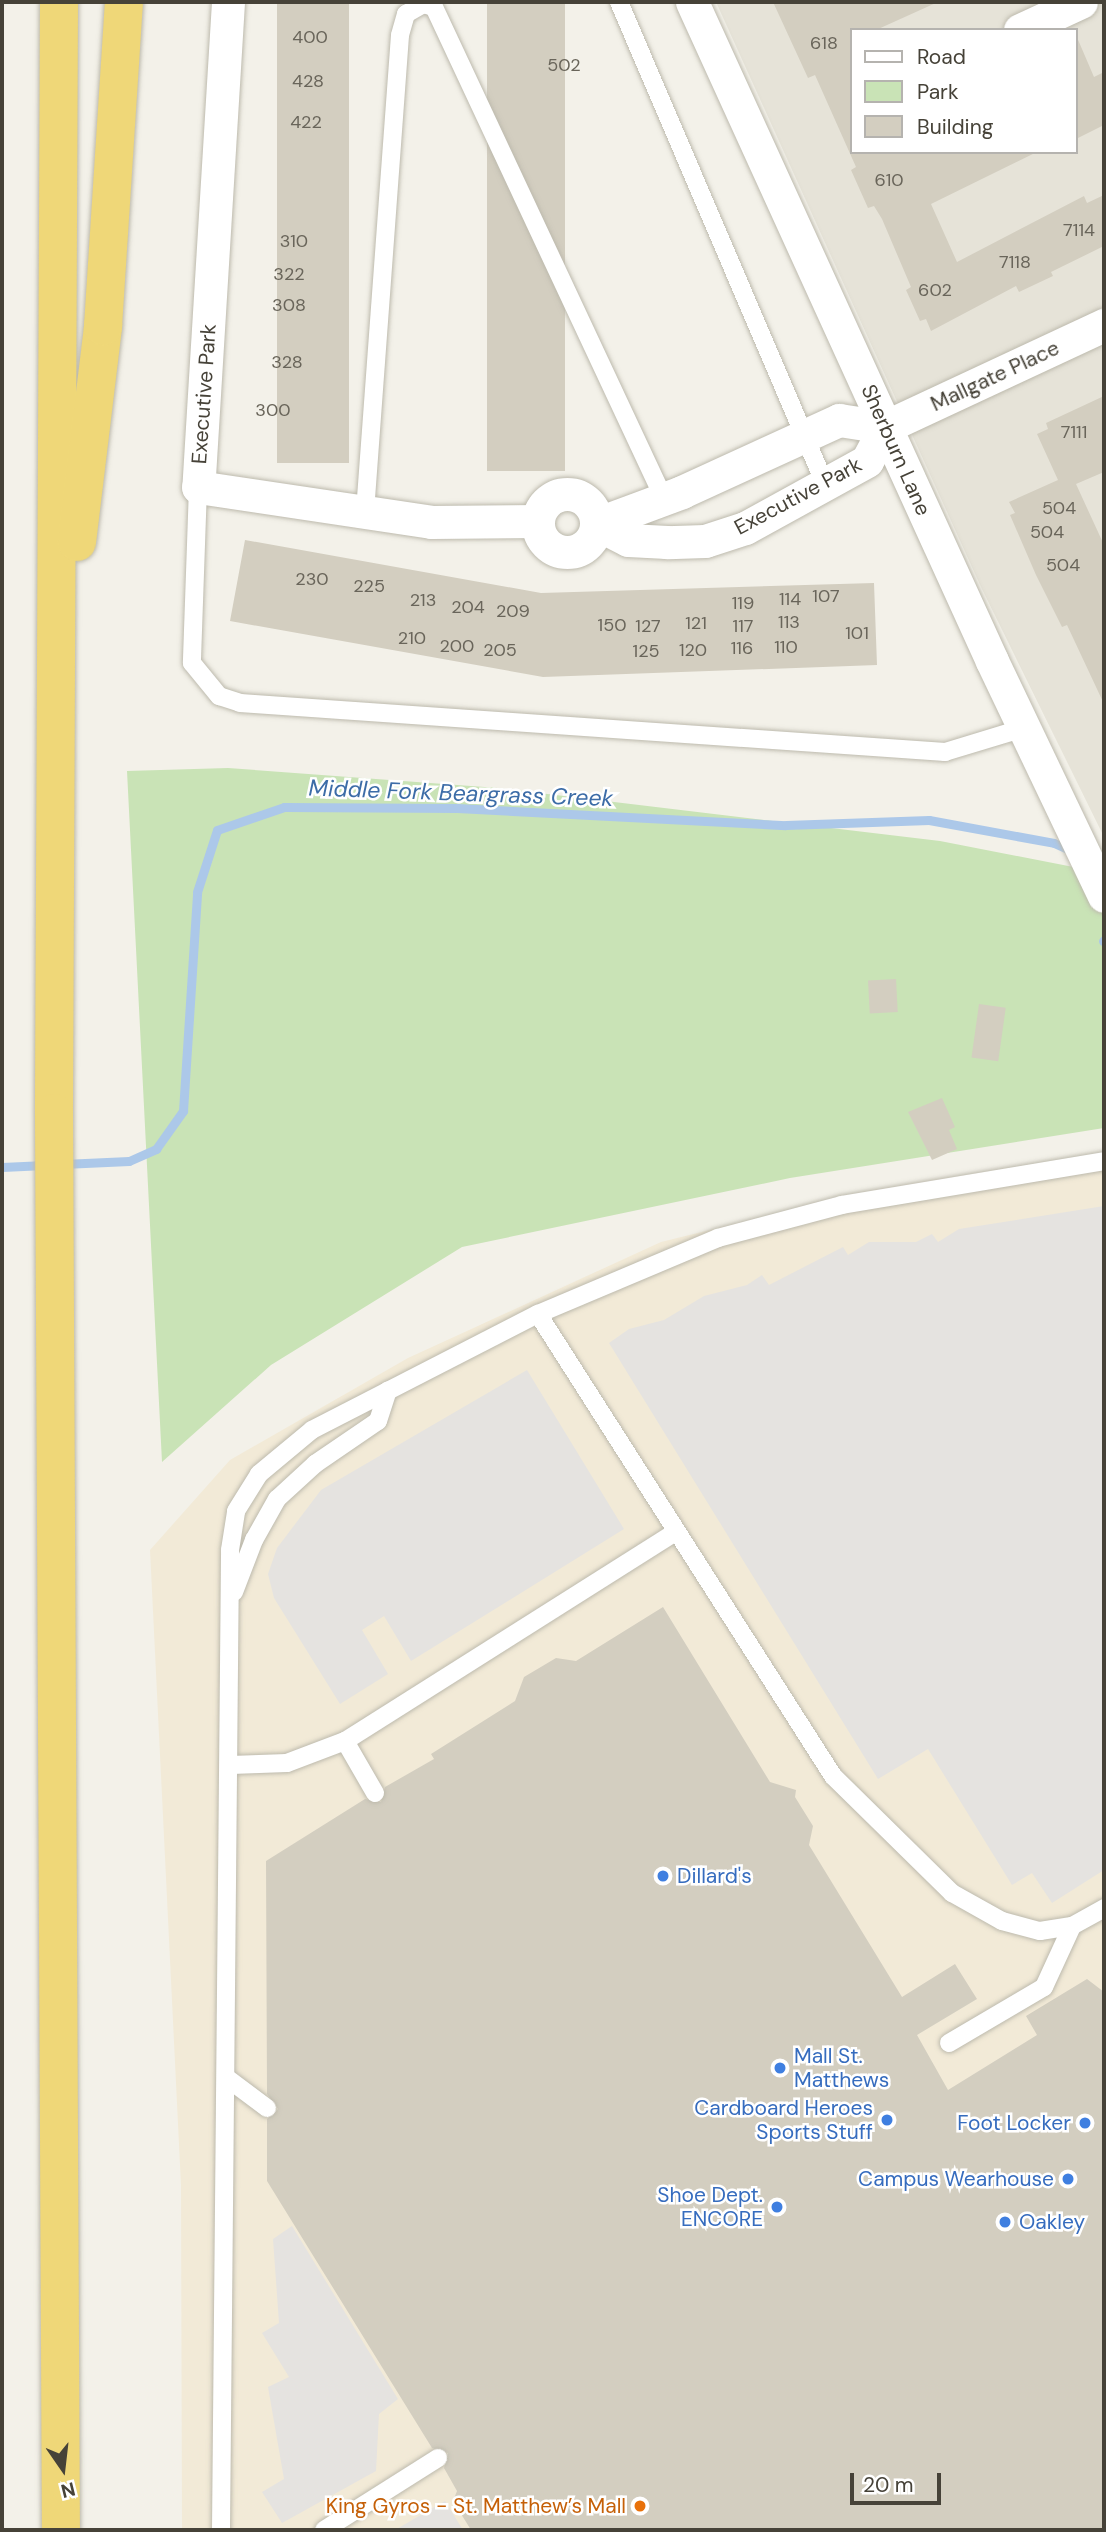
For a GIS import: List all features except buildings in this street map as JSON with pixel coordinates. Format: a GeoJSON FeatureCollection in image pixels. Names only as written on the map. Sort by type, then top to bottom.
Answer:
{"type":"FeatureCollection","features":[{"type":"Feature","properties":{"kind":"highway"},"geometry":{"type":"LineString","coordinates":[[59,2],[54,1113],[61,2530]]}},
{"type":"Feature","properties":{"kind":"highway"},"geometry":{"type":"LineString","coordinates":[[55,728],[103,327],[124,2]]}},
{"type":"Feature","properties":{"kind":"street","name":"Executive Park"},"geometry":{"type":"LineString","coordinates":[[228,2],[198,487],[431,522],[538,521],[545,542],[565,552],[586,544],[596,524],[664,499],[839,420],[885,427],[867,461],[745,528],[705,541],[628,540],[596,524]]}},
{"type":"Feature","properties":{"kind":"street","name":"Sherburn Lane"},"geometry":{"type":"LineString","coordinates":[[692,2],[885,427],[1104,896]]}},
{"type":"Feature","properties":{"kind":"street"},"geometry":{"type":"LineString","coordinates":[[1024,28],[1082,2]]}},
{"type":"Feature","properties":{"kind":"street","name":"Mallgate Place"},"geometry":{"type":"LineString","coordinates":[[885,427],[1104,325]]}},
{"type":"Feature","properties":{"kind":"lane"},"geometry":{"type":"LineString","coordinates":[[619,2],[825,484]]}},
{"type":"Feature","properties":{"kind":"lane"},"geometry":{"type":"LineString","coordinates":[[365,512],[400,35],[405,14],[423,4],[434,7],[664,499]]}},
{"type":"Feature","properties":{"kind":"lane"},"geometry":{"type":"LineString","coordinates":[[198,487],[192,663],[219,696],[240,703],[945,752],[978,746],[1024,728]]}},
{"type":"Feature","properties":{"kind":"lane"},"geometry":{"type":"LineString","coordinates":[[221,2530],[232,1765],[230,1550],[236,1511],[259,1474],[312,1430],[538,1314],[718,1238],[842,1205],[1104,1161]]}},
{"type":"Feature","properties":{"kind":"lane"},"geometry":{"type":"LineString","coordinates":[[538,1314],[832,1776],[951,1894],[1002,1921],[1040,1931],[1072,1926],[1104,1908]]}},
{"type":"Feature","properties":{"kind":"lane"},"geometry":{"type":"LineString","coordinates":[[231,1598],[254,1540],[277,1499],[315,1464],[378,1421],[388,1391]]}},
{"type":"Feature","properties":{"kind":"lane"},"geometry":{"type":"LineString","coordinates":[[232,1765],[295,1761],[345,1741],[676,1532]]}},
{"type":"Feature","properties":{"kind":"lane"},"geometry":{"type":"LineString","coordinates":[[345,1741],[374,1793]]}},
{"type":"Feature","properties":{"kind":"lane"},"geometry":{"type":"LineString","coordinates":[[949,2043],[1044,1987],[1072,1926]]}},
{"type":"Feature","properties":{"kind":"lane"},"geometry":{"type":"LineString","coordinates":[[227,2078],[267,2108]]}},
{"type":"Feature","properties":{"kind":"lane"},"geometry":{"type":"LineString","coordinates":[[324,2530],[347,2524],[438,2458]]}},
{"type":"Feature","properties":{"kind":"shaded area"},"geometry":{"type":"Polygon","coordinates":[[[716,2],[1104,2],[1104,837],[981,587],[716,2]]]}},
{"type":"Feature","properties":{"kind":"shaded area","name":"Mall St. Matthews"},"geometry":{"type":"Polygon","coordinates":[[[1104,1154],[1104,2530],[182,2530],[181,2185],[150,1550],[230,1460],[408,1358],[661,1242],[845,1197],[1104,1154]]]}},
{"type":"Feature","properties":{"kind":"shaded area"},"geometry":{"type":"Polygon","coordinates":[[[1104,1206],[1104,1870],[1052,1903],[1032,1873],[1012,1885],[928,1749],[878,1779],[609,1343],[629,1329],[664,1320],[704,1296],[747,1285],[762,1275],[769,1285],[843,1247],[848,1255],[869,1242],[916,1242],[932,1234],[938,1242],[959,1229],[1104,1206]]]}},
{"type":"Feature","properties":{"kind":"shaded area"},"geometry":{"type":"Polygon","coordinates":[[[527,1370],[624,1529],[411,1661],[384,1616],[362,1630],[388,1674],[340,1704],[274,1598],[268,1574],[277,1548],[321,1490],[527,1370]]]}},
{"type":"Feature","properties":{"kind":"shaded area"},"geometry":{"type":"Polygon","coordinates":[[[292,2226],[398,2399],[379,2414],[376,2471],[282,2523],[262,2492],[284,2479],[268,2387],[289,2377],[262,2333],[279,2323],[273,2239],[292,2226]]]}},
{"type":"Feature","properties":{"kind":"shaded area"},"geometry":{"type":"Polygon","coordinates":[[[445,2501],[463,2530],[395,2530],[445,2501]]]}},
{"type":"Feature","properties":{"kind":"green space"},"geometry":{"type":"Polygon","coordinates":[[[228,768],[498,788],[940,841],[1104,873],[1104,1128],[790,1178],[462,1247],[271,1365],[162,1462],[127,771],[228,768]]]}},
{"type":"Feature","properties":{"kind":"waterway","name":"Middle Fork Beargrass Creek"},"geometry":{"type":"LineString","coordinates":[[63,1164],[129,1161],[156,1149],[183,1111],[197,892],[217,830],[284,807],[457,808],[786,825],[929,820],[1054,843],[1070,850]]}},
{"type":"Feature","properties":{"kind":"waterway","name":"Middle Fork Beargrass Creek"},"geometry":{"type":"LineString","coordinates":[[2,1167],[45,1165]]}},
{"type":"Feature","properties":{"kind":"place","name":"Dillard's"},"geometry":{"type":"Point","coordinates":[663,1876]}},
{"type":"Feature","properties":{"kind":"place","name":"Mall St. Matthews"},"geometry":{"type":"Point","coordinates":[780,2068]}},
{"type":"Feature","properties":{"kind":"place","name":"Cardboard Heroes Sports Stuff"},"geometry":{"type":"Point","coordinates":[887,2120]}},
{"type":"Feature","properties":{"kind":"place","name":"Foot Locker"},"geometry":{"type":"Point","coordinates":[1085,2123]}},
{"type":"Feature","properties":{"kind":"place","name":"Campus Wearhouse"},"geometry":{"type":"Point","coordinates":[1068,2179]}},
{"type":"Feature","properties":{"kind":"place","name":"Shoe Dept. ENCORE"},"geometry":{"type":"Point","coordinates":[777,2207]}},
{"type":"Feature","properties":{"kind":"place","name":"Oakley"},"geometry":{"type":"Point","coordinates":[1005,2222]}},
{"type":"Feature","properties":{"kind":"place","name":"King Gyros - St. Matthew’s Mall"},"geometry":{"type":"Point","coordinates":[640,2506]}}]}
